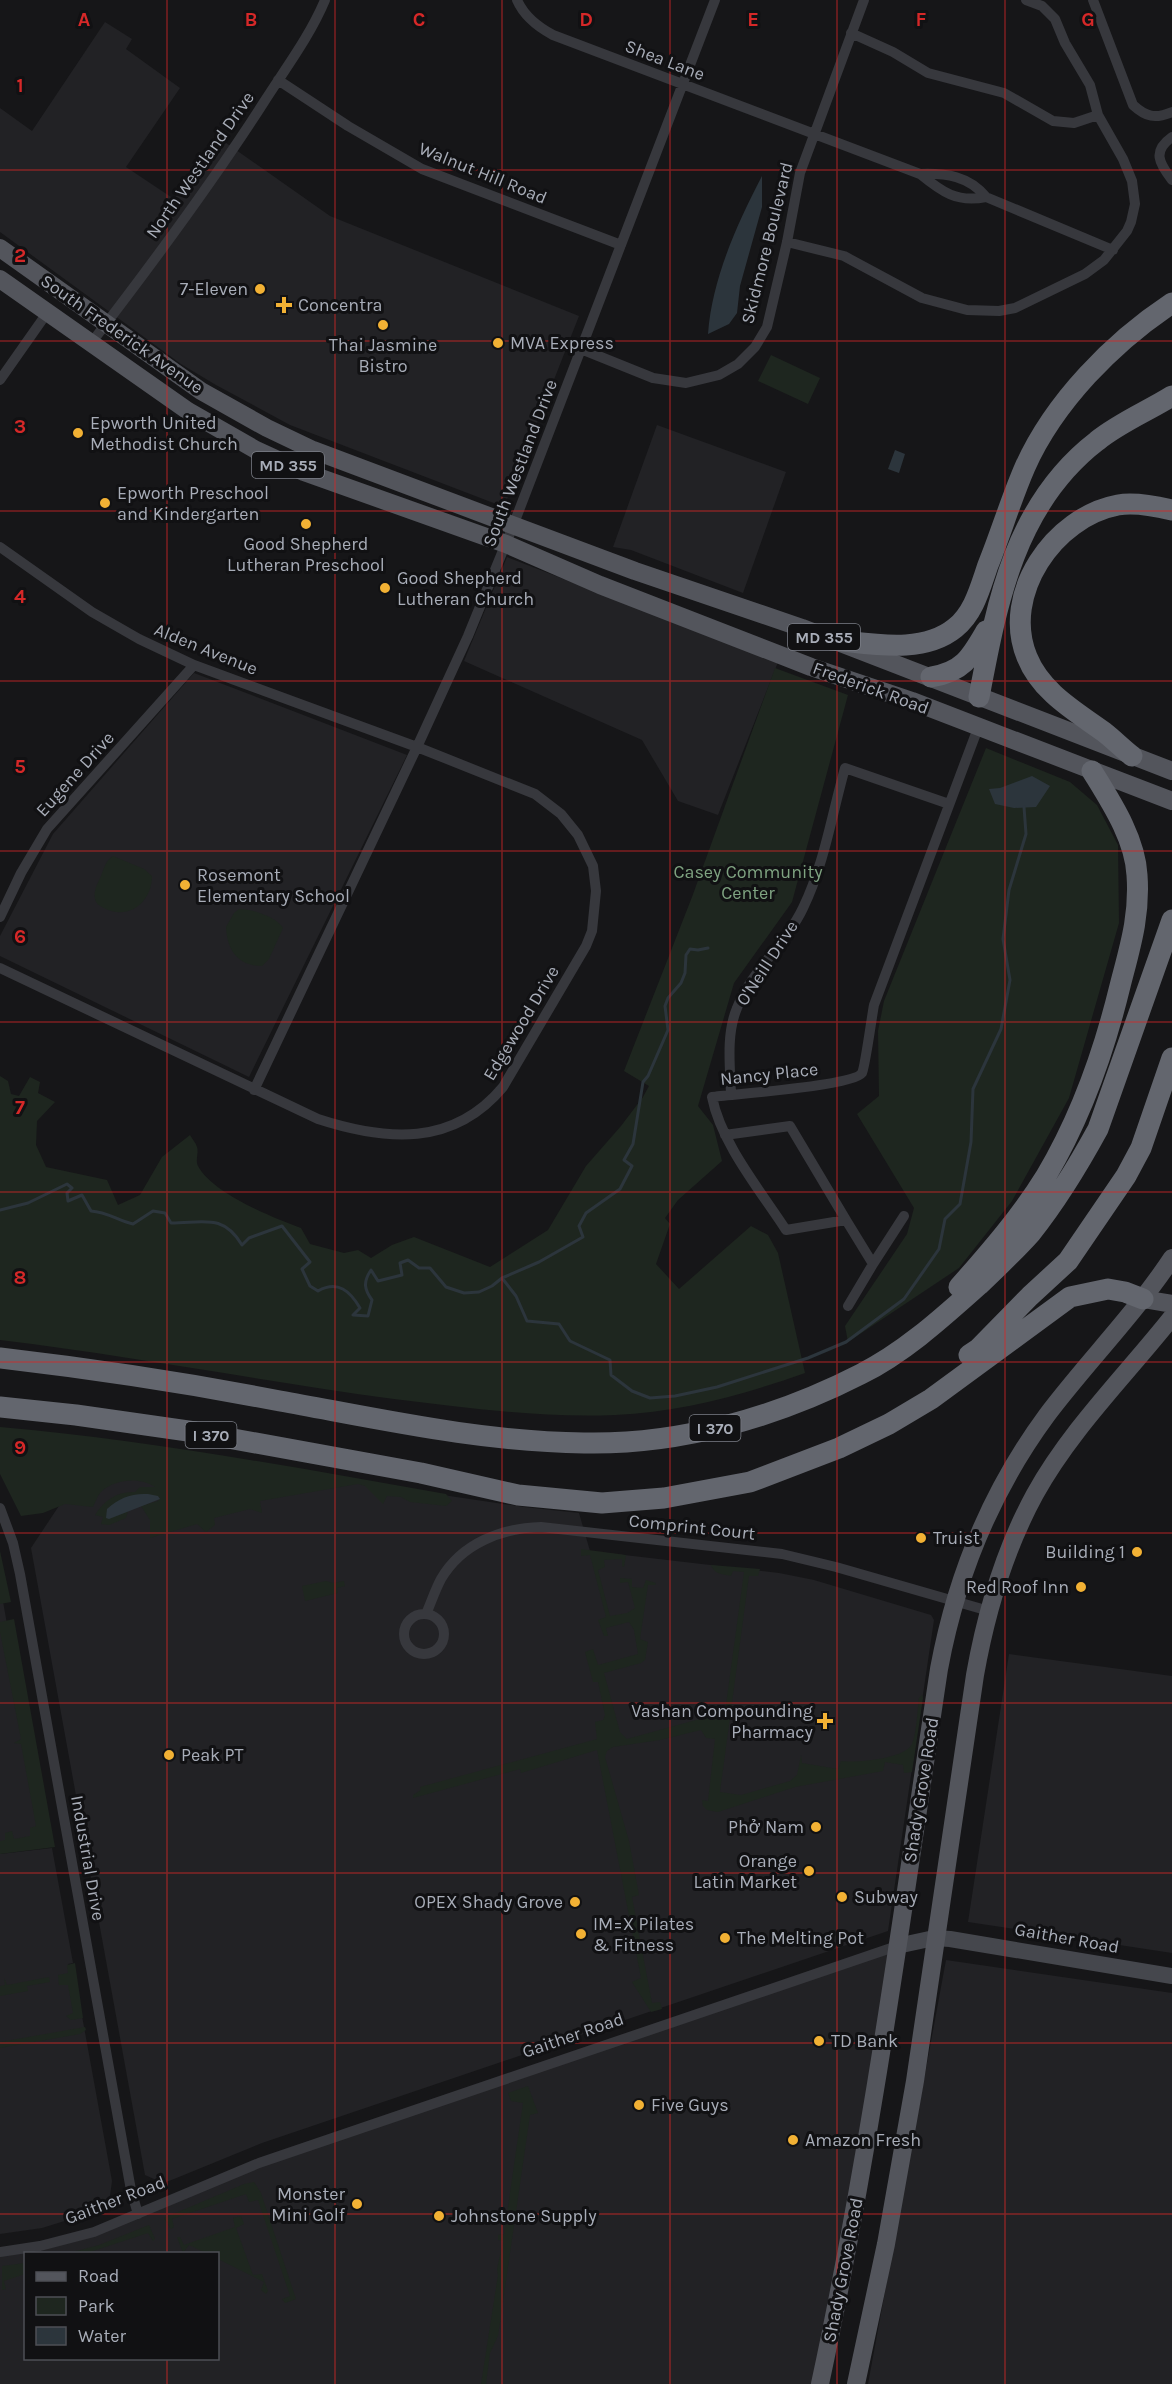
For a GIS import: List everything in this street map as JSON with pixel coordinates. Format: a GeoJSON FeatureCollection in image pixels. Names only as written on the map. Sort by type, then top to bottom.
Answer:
{"type":"FeatureCollection","features":[{"type":"Feature","properties":{"kind":"highway"},"geometry":{"type":"LineString","coordinates":[[831,640],[892,645],[925,642],[955,628],[973,607],[1025,467],[1056,413],[1085,378],[1148,319],[1172,303]]}},
{"type":"Feature","properties":{"kind":"highway"},"geometry":{"type":"LineString","coordinates":[[979,697],[1003,589],[1030,519],[1055,482],[1099,439],[1172,396]]}},
{"type":"Feature","properties":{"kind":"highway"},"geometry":{"type":"LineString","coordinates":[[1132,756],[1104,733],[1072,712],[1047,688],[1027,658],[1021,639],[1022,603],[1030,579],[1052,541],[1070,526],[1119,504],[1149,505],[1172,510]]}},
{"type":"Feature","properties":{"kind":"highway"},"geometry":{"type":"LineString","coordinates":[[931,677],[958,670],[975,650],[997,612]]}},
{"type":"Feature","properties":{"kind":"highway"},"geometry":{"type":"LineString","coordinates":[[914,1340],[993,1247],[1045,1176],[1075,1121],[1107,1039],[1136,924],[1137,873],[1128,837],[1092,771]]}},
{"type":"Feature","properties":{"kind":"highway","name":"I 370"},"geometry":{"type":"LineString","coordinates":[[0,1358],[201,1386],[407,1424],[531,1441],[587,1444],[648,1440],[714,1429],[767,1415],[863,1373],[914,1340],[946,1315],[1031,1232],[1086,1152],[1098,1129],[1172,920]]}},
{"type":"Feature","properties":{"kind":"highway","name":"I 370"},"geometry":{"type":"LineString","coordinates":[[0,1407],[195,1432],[421,1473],[588,1491],[653,1486],[723,1475],[782,1459],[885,1414],[978,1349],[1030,1296],[1068,1262],[1126,1176],[1141,1148],[1172,1058]]}},
{"type":"Feature","properties":{"kind":"highway"},"geometry":{"type":"LineString","coordinates":[[421,1473],[518,1495],[602,1503],[664,1498],[750,1482],[839,1448],[889,1424],[932,1399],[1070,1297],[1108,1289],[1143,1299]]}},
{"type":"Feature","properties":{"kind":"main road","name":"South Frederick Avenue"},"geometry":{"type":"LineString","coordinates":[[0,248],[201,391],[267,428],[322,453],[513,526]]}},
{"type":"Feature","properties":{"kind":"main road","name":"South Frederick Avenue"},"geometry":{"type":"LineString","coordinates":[[0,279],[188,411],[256,450],[304,472],[506,544]]}},
{"type":"Feature","properties":{"kind":"main road","name":"Frederick Road"},"geometry":{"type":"LineString","coordinates":[[513,526],[931,677],[1172,771]]}},
{"type":"Feature","properties":{"kind":"main road","name":"Frederick Road"},"geometry":{"type":"LineString","coordinates":[[506,544],[606,587],[811,667],[912,701],[1172,801]]}},
{"type":"Feature","properties":{"kind":"main road"},"geometry":{"type":"LineString","coordinates":[[978,728],[979,697]]}},
{"type":"Feature","properties":{"kind":"main road","name":"Shady Grove Road"},"geometry":{"type":"LineString","coordinates":[[820,2384],[842,2284],[878,2076],[939,1669],[954,1600],[976,1538],[1006,1477],[1047,1416],[1143,1299],[1172,1258]]}},
{"type":"Feature","properties":{"kind":"main road"},"geometry":{"type":"LineString","coordinates":[[1143,1299],[1172,1304]]}},
{"type":"Feature","properties":{"kind":"main road","name":"Shady Grove Road"},"geometry":{"type":"LineString","coordinates":[[856,2384],[886,2244],[915,2081],[934,1938],[982,1634],[1009,1552],[1036,1493],[1082,1425],[1172,1317]]}},
{"type":"Feature","properties":{"kind":"main road","name":"Gaither Road"},"geometry":{"type":"LineString","coordinates":[[897,1946],[934,1938],[950,1939],[1172,1976]]}},
{"type":"Feature","properties":{"kind":"main road"},"geometry":{"type":"LineString","coordinates":[[814,2365],[831,2302],[842,2284]]}},
{"type":"Feature","properties":{"kind":"street","name":"North Westland Drive"},"geometry":{"type":"LineString","coordinates":[[92,342],[227,158],[278,80],[325,0]]}},
{"type":"Feature","properties":{"kind":"street","name":"Shea Lane"},"geometry":{"type":"LineString","coordinates":[[517,0],[521,10],[541,29],[553,35],[920,174]]}},
{"type":"Feature","properties":{"kind":"street","name":"South Westland Drive"},"geometry":{"type":"LineString","coordinates":[[254,1090],[468,636],[513,526],[715,0]]}},
{"type":"Feature","properties":{"kind":"street","name":"Skidmore Boulevard"},"geometry":{"type":"LineString","coordinates":[[581,349],[653,378],[686,383],[719,375],[738,364],[754,347],[767,327],[800,173],[864,0]]}},
{"type":"Feature","properties":{"kind":"street"},"geometry":{"type":"LineString","coordinates":[[787,242],[844,256],[905,290],[934,303],[967,310],[999,312],[1025,305],[1052,288],[1085,274],[1095,268],[1113,250],[1127,231],[1134,213],[1135,193],[1124,159],[1098,115],[1090,85],[1065,43],[1055,19],[1042,6],[1026,0]]}},
{"type":"Feature","properties":{"kind":"street"},"geometry":{"type":"LineString","coordinates":[[1093,0],[1132,105],[1144,115],[1161,117],[1172,112]]}},
{"type":"Feature","properties":{"kind":"street"},"geometry":{"type":"LineString","coordinates":[[851,33],[893,52],[928,74],[1004,93],[1053,121],[1074,123],[1098,115]]}},
{"type":"Feature","properties":{"kind":"street","name":"Walnut Hill Road"},"geometry":{"type":"LineString","coordinates":[[278,80],[348,126],[422,169],[621,244]]}},
{"type":"Feature","properties":{"kind":"street"},"geometry":{"type":"LineString","coordinates":[[1172,137],[1159,150],[1160,159],[1172,180]]}},
{"type":"Feature","properties":{"kind":"street"},"geometry":{"type":"LineString","coordinates":[[920,174],[943,173],[964,179],[974,184],[986,197],[1113,250]]}},
{"type":"Feature","properties":{"kind":"street"},"geometry":{"type":"LineString","coordinates":[[920,174],[938,189],[956,198],[972,200],[986,197]]}},
{"type":"Feature","properties":{"kind":"street"},"geometry":{"type":"LineString","coordinates":[[0,380],[47,313]]}},
{"type":"Feature","properties":{"kind":"street","name":"Alden Avenue"},"geometry":{"type":"LineString","coordinates":[[0,547],[92,612],[139,639],[194,665],[417,747]]}},
{"type":"Feature","properties":{"kind":"street","name":"Eugene Drive"},"geometry":{"type":"LineString","coordinates":[[0,917],[21,873],[47,829],[194,665]]}},
{"type":"Feature","properties":{"kind":"street"},"geometry":{"type":"LineString","coordinates":[[949,804],[978,728]]}},
{"type":"Feature","properties":{"kind":"street","name":"Edgewood Drive"},"geometry":{"type":"LineString","coordinates":[[0,968],[254,1090],[318,1119],[342,1127],[406,1135],[449,1128],[470,1117],[503,1087],[586,946],[596,915],[596,891],[592,866],[578,835],[561,814],[535,794],[417,747]]}},
{"type":"Feature","properties":{"kind":"street","name":"O'Neill Drive"},"geometry":{"type":"LineString","coordinates":[[731,1094],[731,1031],[737,1008],[745,991],[802,911],[813,885],[845,768],[949,804]]}},
{"type":"Feature","properties":{"kind":"street","name":"Nancy Place"},"geometry":{"type":"LineString","coordinates":[[846,1220],[786,1230],[725,1135],[716,1115],[712,1097],[855,1079],[861,1075],[865,1068],[874,1005],[949,804]]}},
{"type":"Feature","properties":{"kind":"street"},"geometry":{"type":"LineString","coordinates":[[725,1135],[790,1126],[873,1264]]}},
{"type":"Feature","properties":{"kind":"street"},"geometry":{"type":"LineString","coordinates":[[848,1306],[904,1216]]}},
{"type":"Feature","properties":{"kind":"street","name":"Industrial Drive"},"geometry":{"type":"LineString","coordinates":[[0,1508],[13,1543],[20,1574],[127,2166],[138,2214]]}},
{"type":"Feature","properties":{"kind":"street","name":"Comprint Court"},"geometry":{"type":"LineString","coordinates":[[426,1614],[441,1580],[466,1551],[497,1534],[541,1527],[782,1554],[989,1611]]}},
{"type":"Feature","properties":{"kind":"street","name":"Gaither Road"},"geometry":{"type":"LineString","coordinates":[[0,2252],[67,2240],[138,2214],[230,2174],[288,2152],[897,1946]]}},
{"type":"Feature","properties":{"kind":"shaded area"},"geometry":{"type":"Polygon","coordinates":[[[105,22],[132,39],[126,49],[180,88],[126,167],[174,199],[219,138],[330,216],[579,316],[504,507],[290,425],[216,385],[181,364],[0,232],[0,108],[32,131],[105,22]]]}},
{"type":"Feature","properties":{"kind":"shaded area"},"geometry":{"type":"Polygon","coordinates":[[[657,425],[786,472],[743,593],[631,550],[613,547],[657,425]]]}},
{"type":"Feature","properties":{"kind":"shaded area"},"geometry":{"type":"Polygon","coordinates":[[[507,557],[778,662],[718,815],[678,801],[642,740],[464,661],[507,557]]]}},
{"type":"Feature","properties":{"kind":"shaded area","name":"Rosemont Elementary School"},"geometry":{"type":"Polygon","coordinates":[[[194,673],[407,755],[249,1077],[0,956],[0,936],[53,834],[194,673]]]}},
{"type":"Feature","properties":{"kind":"shaded area"},"geometry":{"type":"Polygon","coordinates":[[[98,1447],[579,1513],[590,1551],[779,1573],[814,1580],[931,1615],[934,1620],[888,1931],[262,2143],[163,2183],[145,2175],[31,1548],[98,1447]]]}},
{"type":"Feature","properties":{"kind":"shaded area"},"geometry":{"type":"Polygon","coordinates":[[[0,1585],[46,1841],[0,1849],[0,1585]]]}},
{"type":"Feature","properties":{"kind":"shaded area"},"geometry":{"type":"Polygon","coordinates":[[[1009,1654],[1172,1676],[1172,1953],[968,1922],[1009,1654]]]}},
{"type":"Feature","properties":{"kind":"shaded area"},"geometry":{"type":"Polygon","coordinates":[[[52,1848],[73,1963],[68,1964],[74,1972],[112,2181],[110,2196],[100,2210],[42,2228],[0,2234],[0,1854],[52,1848]]]}},
{"type":"Feature","properties":{"kind":"shaded area"},"geometry":{"type":"Polygon","coordinates":[[[896,1948],[819,2384],[0,2384],[0,2255],[41,2249],[221,2180],[896,1948]]]}},
{"type":"Feature","properties":{"kind":"shaded area"},"geometry":{"type":"Polygon","coordinates":[[[946,1960],[1172,1993],[1172,2384],[868,2384],[946,1960]]]}},
{"type":"Feature","properties":{"kind":"green space"},"geometry":{"type":"Polygon","coordinates":[[[771,355],[820,378],[808,404],[758,381],[771,355]]]}},
{"type":"Feature","properties":{"kind":"green space","name":"Casey Community Center"},"geometry":{"type":"Polygon","coordinates":[[[775,668],[848,695],[792,902],[734,983],[698,1106],[713,1125],[722,1161],[678,1200],[665,1218],[670,1224],[656,1264],[679,1289],[751,1226],[768,1235],[778,1253],[805,1373],[735,1395],[688,1406],[615,1415],[560,1415],[504,1412],[394,1399],[99,1353],[0,1340],[0,1076],[8,1081],[11,1094],[19,1096],[30,1077],[40,1082],[38,1093],[55,1102],[37,1121],[36,1145],[46,1167],[107,1180],[118,1205],[140,1195],[162,1157],[190,1135],[197,1147],[198,1166],[216,1186],[244,1203],[301,1228],[310,1244],[344,1253],[358,1250],[371,1258],[392,1245],[414,1237],[490,1267],[548,1230],[586,1166],[621,1126],[649,1086],[624,1071],[692,897],[775,668]]]}},
{"type":"Feature","properties":{"kind":"green space"},"geometry":{"type":"Polygon","coordinates":[[[986,748],[1070,782],[1097,805],[1118,845],[1119,923],[1069,1098],[1012,1201],[959,1268],[848,1342],[845,1326],[907,1234],[914,1208],[857,1114],[879,1096],[878,1031],[884,1001],[986,748]]]}},
{"type":"Feature","properties":{"kind":"green space"},"geometry":{"type":"Polygon","coordinates":[[[113,856],[144,869],[152,876],[148,894],[143,901],[137,907],[122,912],[101,906],[96,901],[96,887],[106,864],[113,856]]]}},
{"type":"Feature","properties":{"kind":"green space"},"geometry":{"type":"Polygon","coordinates":[[[239,909],[264,914],[283,928],[269,959],[262,966],[240,960],[229,943],[226,927],[239,909]]]}},
{"type":"Feature","properties":{"kind":"green space"},"geometry":{"type":"Polygon","coordinates":[[[0,1427],[112,1439],[224,1456],[446,1494],[452,1501],[446,1506],[410,1502],[401,1497],[387,1496],[383,1504],[365,1486],[358,1484],[260,1501],[262,1513],[250,1509],[214,1518],[215,1525],[206,1532],[197,1524],[150,1538],[150,1520],[141,1506],[158,1501],[160,1497],[122,1513],[128,1511],[126,1518],[109,1525],[101,1524],[103,1517],[95,1515],[107,1501],[117,1495],[135,1492],[140,1487],[155,1487],[142,1482],[121,1482],[108,1487],[99,1494],[93,1507],[65,1504],[43,1513],[21,1516],[0,1474],[0,1427]]]}},
{"type":"Feature","properties":{"kind":"green space"},"geometry":{"type":"Polygon","coordinates":[[[581,1549],[626,1555],[624,1567],[622,1559],[604,1560],[605,1567],[598,1570],[610,1616],[627,1613],[635,1608],[628,1582],[620,1583],[620,1578],[632,1579],[632,1587],[643,1588],[646,1580],[656,1583],[648,1585],[640,1639],[648,1642],[645,1660],[604,1673],[620,1732],[627,1739],[725,1712],[744,1572],[733,1571],[731,1576],[724,1575],[716,1572],[711,1565],[760,1569],[758,1576],[749,1576],[720,1792],[741,1795],[790,1781],[797,1775],[801,1755],[802,1763],[838,1769],[841,1761],[868,1760],[900,1753],[912,1744],[919,1698],[922,1695],[923,1698],[912,1772],[904,1773],[903,1765],[885,1762],[883,1771],[795,1787],[718,1812],[707,1810],[703,1806],[702,1800],[708,1801],[715,1739],[706,1738],[701,1730],[660,1740],[613,1747],[607,1751],[605,1757],[629,1841],[639,1895],[632,1897],[652,2003],[660,2002],[662,2009],[651,2012],[632,1982],[641,1978],[597,1750],[521,1773],[520,1769],[413,1798],[413,1795],[421,1790],[420,1787],[597,1739],[595,1722],[603,1720],[605,1715],[598,1682],[593,1682],[585,1652],[593,1649],[598,1665],[638,1654],[634,1630],[629,1622],[606,1628],[608,1636],[604,1636],[598,1620],[606,1617],[590,1555],[581,1556],[581,1549]]]}},
{"type":"Feature","properties":{"kind":"green space"},"geometry":{"type":"Polygon","coordinates":[[[0,1551],[11,1602],[0,1604],[0,1551]]]}},
{"type":"Feature","properties":{"kind":"green space"},"geometry":{"type":"Polygon","coordinates":[[[326,1581],[333,1583],[344,1581],[345,1586],[337,1588],[338,1593],[305,1601],[302,1586],[326,1581]]]}},
{"type":"Feature","properties":{"kind":"green space"},"geometry":{"type":"Polygon","coordinates":[[[14,1619],[55,1847],[0,1854],[0,1841],[5,1840],[5,1833],[12,1831],[14,1839],[30,1836],[30,1828],[36,1826],[21,1744],[14,1743],[21,1739],[0,1632],[0,1622],[14,1619]]]}},
{"type":"Feature","properties":{"kind":"green space"},"geometry":{"type":"Polygon","coordinates":[[[75,1963],[83,2018],[71,2020],[66,2016],[73,2013],[68,1985],[59,1985],[58,1975],[68,1973],[67,1965],[75,1963]]]}},
{"type":"Feature","properties":{"kind":"green space"},"geometry":{"type":"Polygon","coordinates":[[[49,1977],[50,1982],[27,1986],[28,1991],[0,1996],[0,1986],[5,1985],[4,1978],[7,1985],[49,1977]]]}},
{"type":"Feature","properties":{"kind":"green space"},"geometry":{"type":"Polygon","coordinates":[[[85,2027],[86,2030],[80,2034],[0,2048],[0,2042],[85,2027]]]}},
{"type":"Feature","properties":{"kind":"green space"},"geometry":{"type":"Polygon","coordinates":[[[528,2086],[538,2113],[530,2115],[498,2336],[490,2353],[486,2384],[481,2384],[503,2241],[498,2240],[498,2235],[504,2234],[523,2103],[511,2101],[508,2093],[528,2086]]]}},
{"type":"Feature","properties":{"kind":"green space"},"geometry":{"type":"Polygon","coordinates":[[[254,2182],[261,2193],[296,2299],[285,2303],[282,2299],[290,2296],[258,2200],[249,2202],[246,2194],[172,2219],[174,2227],[171,2229],[164,2218],[244,2184],[254,2182]]]}},
{"type":"Feature","properties":{"kind":"green space"},"geometry":{"type":"Polygon","coordinates":[[[241,2216],[244,2224],[236,2228],[253,2275],[262,2274],[268,2291],[266,2294],[261,2290],[264,2282],[219,2260],[219,2252],[204,2252],[189,2245],[183,2252],[177,2237],[180,2237],[184,2245],[235,2227],[233,2218],[241,2216]]]}},
{"type":"Feature","properties":{"kind":"green space"},"geometry":{"type":"Polygon","coordinates":[[[149,2225],[155,2239],[153,2241],[148,2233],[90,2252],[73,2252],[99,2245],[149,2225]]]}},
{"type":"Feature","properties":{"kind":"green space"},"geometry":{"type":"Polygon","coordinates":[[[24,2263],[24,2274],[4,2281],[6,2289],[2,2290],[2,2266],[24,2263]]]}},
{"type":"Feature","properties":{"kind":"water"},"geometry":{"type":"Polygon","coordinates":[[[762,176],[762,207],[740,286],[737,313],[729,324],[708,334],[710,313],[720,272],[762,176]]]}},
{"type":"Feature","properties":{"kind":"water"},"geometry":{"type":"Polygon","coordinates":[[[895,450],[905,454],[899,473],[888,469],[895,450]]]}},
{"type":"Feature","properties":{"kind":"water"},"geometry":{"type":"Polygon","coordinates":[[[1032,776],[1050,786],[1036,807],[1014,808],[995,804],[989,789],[1000,788],[1032,776]]]}},
{"type":"Feature","properties":{"kind":"water"},"geometry":{"type":"Polygon","coordinates":[[[136,1494],[158,1496],[160,1499],[109,1519],[106,1518],[107,1509],[121,1499],[136,1494]]]}},
{"type":"Feature","properties":{"kind":"waterway"},"geometry":{"type":"LineString","coordinates":[[502,1278],[516,1296],[527,1321],[559,1324],[570,1341],[610,1360],[611,1375],[632,1391],[650,1398],[675,1396],[717,1387],[808,1358],[846,1342],[904,1299],[939,1249],[945,1219],[960,1204],[971,1142],[973,1089],[1001,1029],[1010,980],[1003,939],[1009,890],[1026,834],[1024,807]]}},
{"type":"Feature","properties":{"kind":"waterway"},"geometry":{"type":"LineString","coordinates":[[0,1210],[28,1203],[67,1184],[72,1188],[67,1193],[68,1201],[82,1195],[91,1211],[133,1224],[153,1211],[165,1213],[171,1223],[211,1222],[220,1224],[235,1235],[242,1245],[249,1238],[282,1226],[310,1262],[302,1269],[310,1286],[318,1291],[337,1287],[348,1292],[360,1308],[353,1315],[368,1316],[372,1300],[367,1292],[366,1282],[371,1270],[378,1281],[402,1275],[400,1263],[408,1260],[419,1268],[430,1268],[446,1287],[464,1293],[479,1292],[583,1237],[579,1226],[586,1213],[620,1189],[632,1166],[624,1160],[633,1144],[643,1082],[648,1076],[668,1030],[665,1006],[668,998],[681,983],[685,973],[686,955],[690,949],[708,948]]}},
{"type":"Feature","properties":{"kind":"place","name":"7-Eleven"},"geometry":{"type":"Point","coordinates":[260,289]}},
{"type":"Feature","properties":{"kind":"place","name":"Concentra"},"geometry":{"type":"Point","coordinates":[284,305]}},
{"type":"Feature","properties":{"kind":"place","name":"Thai Jasmine Bistro"},"geometry":{"type":"Point","coordinates":[383,325]}},
{"type":"Feature","properties":{"kind":"place","name":"MVA Express"},"geometry":{"type":"Point","coordinates":[498,343]}},
{"type":"Feature","properties":{"kind":"place","name":"Epworth United Methodist Church"},"geometry":{"type":"Point","coordinates":[78,433]}},
{"type":"Feature","properties":{"kind":"place","name":"Epworth Preschool and Kindergarten"},"geometry":{"type":"Point","coordinates":[105,503]}},
{"type":"Feature","properties":{"kind":"place","name":"Good Shepherd Lutheran Preschool"},"geometry":{"type":"Point","coordinates":[306,524]}},
{"type":"Feature","properties":{"kind":"place","name":"Good Shepherd Lutheran Church"},"geometry":{"type":"Point","coordinates":[385,588]}},
{"type":"Feature","properties":{"kind":"place","name":"Rosemont Elementary School"},"geometry":{"type":"Point","coordinates":[185,885]}},
{"type":"Feature","properties":{"kind":"place","name":"Truist"},"geometry":{"type":"Point","coordinates":[921,1538]}},
{"type":"Feature","properties":{"kind":"place","name":"Building 1"},"geometry":{"type":"Point","coordinates":[1137,1552]}},
{"type":"Feature","properties":{"kind":"place","name":"Red Roof Inn"},"geometry":{"type":"Point","coordinates":[1081,1587]}},
{"type":"Feature","properties":{"kind":"place","name":"Vashan Compounding Pharmacy"},"geometry":{"type":"Point","coordinates":[825,1721]}},
{"type":"Feature","properties":{"kind":"place","name":"Peak PT"},"geometry":{"type":"Point","coordinates":[169,1755]}},
{"type":"Feature","properties":{"kind":"place","name":"Phở Nam"},"geometry":{"type":"Point","coordinates":[816,1827]}},
{"type":"Feature","properties":{"kind":"place","name":"Orange Latin Market"},"geometry":{"type":"Point","coordinates":[809,1871]}},
{"type":"Feature","properties":{"kind":"place","name":"Subway"},"geometry":{"type":"Point","coordinates":[842,1897]}},
{"type":"Feature","properties":{"kind":"place","name":"OPEX Shady Grove"},"geometry":{"type":"Point","coordinates":[575,1902]}},
{"type":"Feature","properties":{"kind":"place","name":"IM=X Pilates & Fitness"},"geometry":{"type":"Point","coordinates":[581,1934]}},
{"type":"Feature","properties":{"kind":"place","name":"The Melting Pot"},"geometry":{"type":"Point","coordinates":[725,1938]}},
{"type":"Feature","properties":{"kind":"place","name":"TD Bank"},"geometry":{"type":"Point","coordinates":[819,2041]}},
{"type":"Feature","properties":{"kind":"place","name":"Five Guys"},"geometry":{"type":"Point","coordinates":[639,2105]}},
{"type":"Feature","properties":{"kind":"place","name":"Amazon Fresh"},"geometry":{"type":"Point","coordinates":[793,2140]}},
{"type":"Feature","properties":{"kind":"place","name":"Monster Mini Golf"},"geometry":{"type":"Point","coordinates":[357,2204]}},
{"type":"Feature","properties":{"kind":"place","name":"Johnstone Supply"},"geometry":{"type":"Point","coordinates":[439,2216]}}]}
